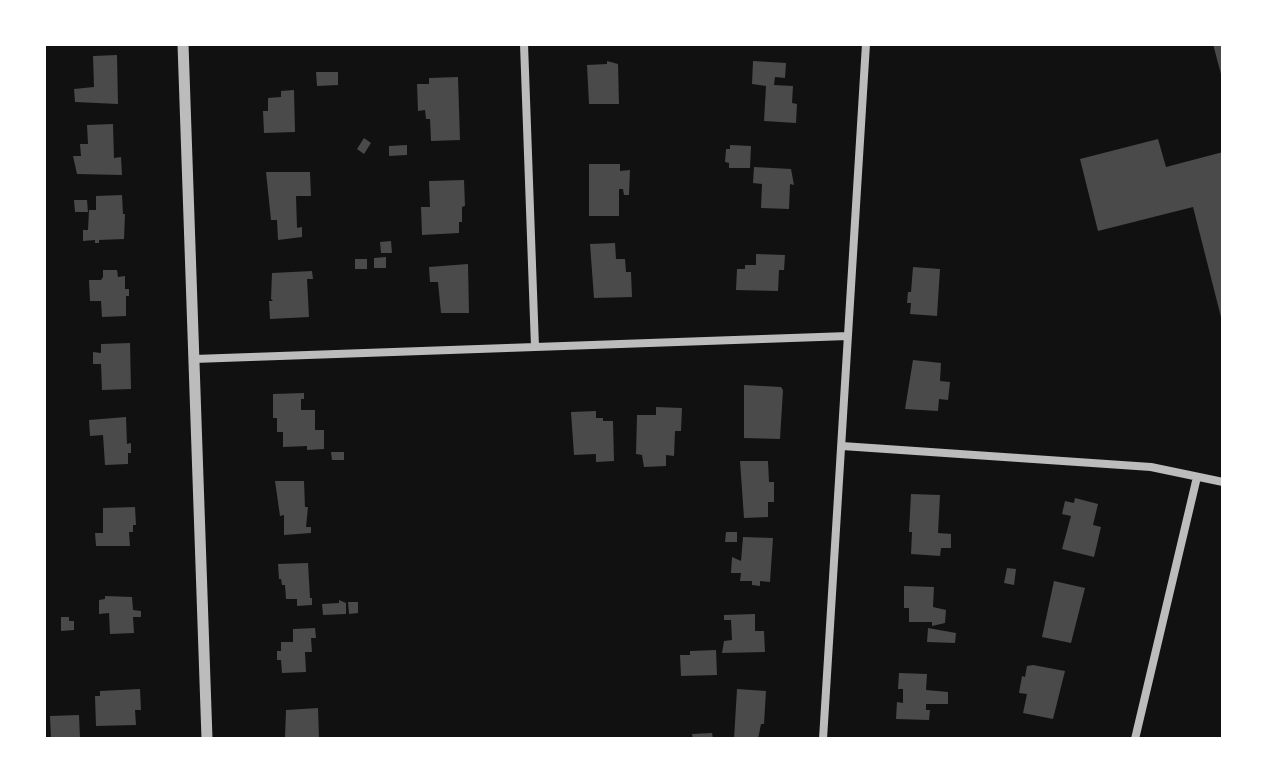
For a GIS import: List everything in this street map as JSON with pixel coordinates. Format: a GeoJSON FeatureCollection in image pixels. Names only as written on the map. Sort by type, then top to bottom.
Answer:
{"type":"FeatureCollection","features":[{"type":"Feature","properties":{"kind":"street"},"geometry":{"type":"LineString","coordinates":[[183,44],[207,739]]}},
{"type":"Feature","properties":{"kind":"street"},"geometry":{"type":"LineString","coordinates":[[524,44],[535,347]]}},
{"type":"Feature","properties":{"kind":"street"},"geometry":{"type":"LineString","coordinates":[[823,739],[866,44]]}},
{"type":"Feature","properties":{"kind":"street"},"geometry":{"type":"LineString","coordinates":[[194,359],[848,336]]}},
{"type":"Feature","properties":{"kind":"street"},"geometry":{"type":"LineString","coordinates":[[842,446],[1151,467],[1223,482]]}},
{"type":"Feature","properties":{"kind":"street"},"geometry":{"type":"LineString","coordinates":[[1135,739],[1197,477]]}},
{"type":"Feature","properties":{"kind":"building"},"geometry":{"type":"Polygon","coordinates":[[[1213,44],[1223,44],[1223,78],[1222,78],[1213,44]]]}},
{"type":"Feature","properties":{"kind":"building"},"geometry":{"type":"Polygon","coordinates":[[[117,55],[118,104],[75,102],[74,89],[94,87],[93,56],[117,55]]]}},
{"type":"Feature","properties":{"kind":"building"},"geometry":{"type":"Polygon","coordinates":[[[607,61],[618,64],[619,104],[589,104],[587,65],[607,64],[607,61]]]}},
{"type":"Feature","properties":{"kind":"building"},"geometry":{"type":"Polygon","coordinates":[[[753,61],[786,63],[785,78],[775,77],[774,85],[793,86],[792,103],[797,104],[796,123],[764,121],[766,86],[752,84],[753,61]]]}},
{"type":"Feature","properties":{"kind":"building"},"geometry":{"type":"Polygon","coordinates":[[[316,72],[338,72],[338,85],[317,86],[316,72]]]}},
{"type":"Feature","properties":{"kind":"building"},"geometry":{"type":"Polygon","coordinates":[[[458,77],[460,140],[431,141],[430,119],[426,119],[425,110],[418,111],[417,84],[429,84],[429,78],[458,77]]]}},
{"type":"Feature","properties":{"kind":"building"},"geometry":{"type":"Polygon","coordinates":[[[294,90],[295,132],[264,133],[263,111],[268,111],[268,98],[281,97],[281,91],[294,90]]]}},
{"type":"Feature","properties":{"kind":"building"},"geometry":{"type":"Polygon","coordinates":[[[113,124],[114,158],[121,157],[122,175],[77,174],[73,156],[81,156],[80,144],[88,144],[87,125],[113,124]]]}},
{"type":"Feature","properties":{"kind":"building"},"geometry":{"type":"Polygon","coordinates":[[[364,138],[371,143],[364,154],[357,149],[364,138]]]}},
{"type":"Feature","properties":{"kind":"building"},"geometry":{"type":"Polygon","coordinates":[[[1158,139],[1166,167],[1223,152],[1221,317],[1193,207],[1098,231],[1080,159],[1158,139]]]}},
{"type":"Feature","properties":{"kind":"building"},"geometry":{"type":"Polygon","coordinates":[[[407,145],[407,155],[389,156],[389,146],[407,145]]]}},
{"type":"Feature","properties":{"kind":"building"},"geometry":{"type":"Polygon","coordinates":[[[730,145],[751,146],[750,168],[729,168],[729,163],[725,162],[726,149],[730,149],[730,145]]]}},
{"type":"Feature","properties":{"kind":"building"},"geometry":{"type":"Polygon","coordinates":[[[589,164],[620,164],[620,171],[630,170],[629,195],[624,195],[623,189],[619,189],[619,216],[589,216],[589,164]]]}},
{"type":"Feature","properties":{"kind":"building"},"geometry":{"type":"Polygon","coordinates":[[[754,167],[791,169],[794,185],[790,184],[789,209],[761,208],[762,184],[753,183],[754,167]]]}},
{"type":"Feature","properties":{"kind":"building"},"geometry":{"type":"Polygon","coordinates":[[[266,172],[310,172],[311,196],[296,196],[297,228],[302,227],[302,237],[278,240],[277,220],[271,220],[266,172]]]}},
{"type":"Feature","properties":{"kind":"building"},"geometry":{"type":"Polygon","coordinates":[[[464,180],[465,206],[462,207],[459,233],[422,235],[421,207],[430,207],[429,181],[464,180]]]}},
{"type":"Feature","properties":{"kind":"building"},"geometry":{"type":"Polygon","coordinates":[[[122,195],[124,239],[99,240],[99,243],[95,240],[83,241],[83,230],[88,230],[89,210],[96,210],[96,196],[122,195]]]}},
{"type":"Feature","properties":{"kind":"building"},"geometry":{"type":"Polygon","coordinates":[[[74,200],[87,200],[88,212],[75,212],[74,200]]]}},
{"type":"Feature","properties":{"kind":"building"},"geometry":{"type":"Polygon","coordinates":[[[391,241],[392,253],[381,253],[380,242],[391,241]]]}},
{"type":"Feature","properties":{"kind":"building"},"geometry":{"type":"Polygon","coordinates":[[[615,243],[616,259],[625,259],[626,272],[631,272],[632,297],[594,298],[590,244],[615,243]]]}},
{"type":"Feature","properties":{"kind":"building"},"geometry":{"type":"Polygon","coordinates":[[[756,254],[785,255],[784,270],[779,270],[778,291],[736,290],[737,269],[756,265],[756,254]]]}},
{"type":"Feature","properties":{"kind":"building"},"geometry":{"type":"Polygon","coordinates":[[[386,257],[386,268],[374,268],[374,258],[386,257]]]}},
{"type":"Feature","properties":{"kind":"building"},"geometry":{"type":"Polygon","coordinates":[[[355,259],[367,259],[367,269],[355,269],[355,259]]]}},
{"type":"Feature","properties":{"kind":"building"},"geometry":{"type":"Polygon","coordinates":[[[468,264],[469,313],[441,313],[438,282],[430,282],[429,267],[468,264]]]}},
{"type":"Feature","properties":{"kind":"building"},"geometry":{"type":"Polygon","coordinates":[[[913,267],[940,269],[937,316],[910,314],[911,303],[907,303],[913,267]]]}},
{"type":"Feature","properties":{"kind":"building"},"geometry":{"type":"Polygon","coordinates":[[[103,270],[117,270],[118,277],[125,276],[125,289],[129,289],[126,316],[102,317],[101,301],[90,301],[89,280],[101,280],[103,270]]]}},
{"type":"Feature","properties":{"kind":"building"},"geometry":{"type":"Polygon","coordinates":[[[312,271],[313,279],[307,279],[309,317],[270,319],[272,273],[312,271]]]}},
{"type":"Feature","properties":{"kind":"building"},"geometry":{"type":"Polygon","coordinates":[[[130,343],[131,389],[102,390],[101,364],[93,364],[93,352],[101,353],[101,344],[130,343]]]}},
{"type":"Feature","properties":{"kind":"building"},"geometry":{"type":"Polygon","coordinates":[[[913,360],[941,363],[940,381],[950,382],[948,400],[939,399],[938,411],[905,409],[913,360]]]}},
{"type":"Feature","properties":{"kind":"building"},"geometry":{"type":"Polygon","coordinates":[[[744,385],[781,387],[783,390],[780,439],[744,438],[744,385]]]}},
{"type":"Feature","properties":{"kind":"building"},"geometry":{"type":"Polygon","coordinates":[[[304,393],[301,410],[315,410],[315,430],[324,430],[324,449],[283,447],[283,432],[277,432],[277,418],[273,418],[273,394],[304,393]]]}},
{"type":"Feature","properties":{"kind":"building"},"geometry":{"type":"Polygon","coordinates":[[[656,407],[682,408],[681,431],[675,431],[674,456],[666,455],[666,466],[644,467],[642,455],[636,454],[637,415],[656,415],[656,407]]]}},
{"type":"Feature","properties":{"kind":"building"},"geometry":{"type":"Polygon","coordinates":[[[596,411],[596,418],[613,421],[614,461],[596,462],[596,454],[574,455],[571,412],[596,411]]]}},
{"type":"Feature","properties":{"kind":"building"},"geometry":{"type":"Polygon","coordinates":[[[126,417],[127,444],[131,443],[128,464],[105,465],[103,435],[90,436],[89,420],[126,417]]]}},
{"type":"Feature","properties":{"kind":"building"},"geometry":{"type":"Polygon","coordinates":[[[331,452],[344,452],[344,460],[332,460],[331,452]]]}},
{"type":"Feature","properties":{"kind":"building"},"geometry":{"type":"Polygon","coordinates":[[[740,461],[768,461],[769,482],[774,482],[774,502],[768,502],[768,517],[744,518],[740,461]]]}},
{"type":"Feature","properties":{"kind":"building"},"geometry":{"type":"Polygon","coordinates":[[[275,481],[304,481],[305,507],[308,507],[306,527],[311,527],[311,533],[284,535],[284,515],[280,516],[275,481]]]}},
{"type":"Feature","properties":{"kind":"building"},"geometry":{"type":"Polygon","coordinates":[[[911,494],[940,495],[938,533],[951,534],[951,548],[941,548],[940,556],[911,554],[911,494]]]}},
{"type":"Feature","properties":{"kind":"building"},"geometry":{"type":"Polygon","coordinates":[[[1075,498],[1098,504],[1093,525],[1101,527],[1094,557],[1062,549],[1071,516],[1062,514],[1065,501],[1074,503],[1075,498]]]}},
{"type":"Feature","properties":{"kind":"building"},"geometry":{"type":"Polygon","coordinates":[[[135,507],[136,525],[133,525],[133,532],[129,532],[130,546],[96,546],[95,533],[103,533],[103,508],[135,507]]]}},
{"type":"Feature","properties":{"kind":"building"},"geometry":{"type":"Polygon","coordinates":[[[726,532],[737,532],[737,542],[725,542],[726,532]]]}},
{"type":"Feature","properties":{"kind":"building"},"geometry":{"type":"Polygon","coordinates":[[[743,537],[773,538],[770,582],[760,581],[760,586],[752,585],[752,581],[740,581],[741,573],[731,573],[732,557],[741,561],[743,537]]]}},
{"type":"Feature","properties":{"kind":"building"},"geometry":{"type":"Polygon","coordinates":[[[308,563],[312,605],[297,606],[297,599],[286,599],[278,564],[308,563]]]}},
{"type":"Feature","properties":{"kind":"building"},"geometry":{"type":"Polygon","coordinates":[[[1007,568],[1016,569],[1014,585],[1004,583],[1007,568]]]}},
{"type":"Feature","properties":{"kind":"building"},"geometry":{"type":"Polygon","coordinates":[[[1054,581],[1085,588],[1071,643],[1042,637],[1054,581]]]}},
{"type":"Feature","properties":{"kind":"building"},"geometry":{"type":"Polygon","coordinates":[[[904,586],[934,587],[933,607],[946,610],[945,623],[932,626],[932,622],[909,622],[909,608],[904,608],[904,586]]]}},
{"type":"Feature","properties":{"kind":"building"},"geometry":{"type":"Polygon","coordinates":[[[105,596],[132,597],[133,610],[141,611],[141,617],[133,617],[134,633],[110,634],[109,613],[99,614],[99,600],[105,599],[105,596]]]}},
{"type":"Feature","properties":{"kind":"building"},"geometry":{"type":"Polygon","coordinates":[[[339,600],[346,603],[346,614],[323,615],[322,604],[339,603],[339,600]]]}},
{"type":"Feature","properties":{"kind":"building"},"geometry":{"type":"Polygon","coordinates":[[[348,602],[358,602],[358,613],[349,614],[348,602]]]}},
{"type":"Feature","properties":{"kind":"building"},"geometry":{"type":"Polygon","coordinates":[[[755,614],[755,631],[764,631],[765,652],[722,653],[724,641],[732,640],[731,620],[724,620],[724,615],[755,614]]]}},
{"type":"Feature","properties":{"kind":"building"},"geometry":{"type":"Polygon","coordinates":[[[61,617],[74,621],[74,630],[61,631],[61,617]]]}},
{"type":"Feature","properties":{"kind":"building"},"geometry":{"type":"Polygon","coordinates":[[[315,628],[316,638],[311,638],[312,652],[305,652],[306,672],[282,673],[281,660],[277,660],[281,642],[293,642],[293,629],[315,628]]]}},
{"type":"Feature","properties":{"kind":"building"},"geometry":{"type":"Polygon","coordinates":[[[928,628],[956,633],[955,643],[927,642],[928,628]]]}},
{"type":"Feature","properties":{"kind":"building"},"geometry":{"type":"Polygon","coordinates":[[[716,650],[717,675],[681,676],[680,655],[690,655],[690,651],[716,650]]]}},
{"type":"Feature","properties":{"kind":"building"},"geometry":{"type":"Polygon","coordinates":[[[1027,666],[1065,671],[1053,719],[1023,713],[1027,694],[1019,693],[1022,676],[1025,677],[1027,666]]]}},
{"type":"Feature","properties":{"kind":"building"},"geometry":{"type":"Polygon","coordinates":[[[899,673],[927,674],[926,690],[948,692],[948,704],[926,704],[926,710],[930,710],[929,720],[896,719],[897,702],[903,703],[903,689],[898,689],[899,673]]]}},
{"type":"Feature","properties":{"kind":"building"},"geometry":{"type":"Polygon","coordinates":[[[140,689],[141,710],[135,710],[136,725],[96,726],[95,696],[100,696],[100,691],[140,689]]]}},
{"type":"Feature","properties":{"kind":"building"},"geometry":{"type":"Polygon","coordinates":[[[737,689],[766,691],[764,724],[761,724],[758,739],[734,739],[737,689]]]}},
{"type":"Feature","properties":{"kind":"building"},"geometry":{"type":"Polygon","coordinates":[[[318,708],[319,739],[285,738],[286,710],[318,708]]]}},
{"type":"Feature","properties":{"kind":"building"},"geometry":{"type":"Polygon","coordinates":[[[79,715],[80,739],[51,739],[50,716],[79,715]]]}},
{"type":"Feature","properties":{"kind":"building"},"geometry":{"type":"Polygon","coordinates":[[[712,733],[713,739],[693,739],[692,734],[712,733]]]}}]}
